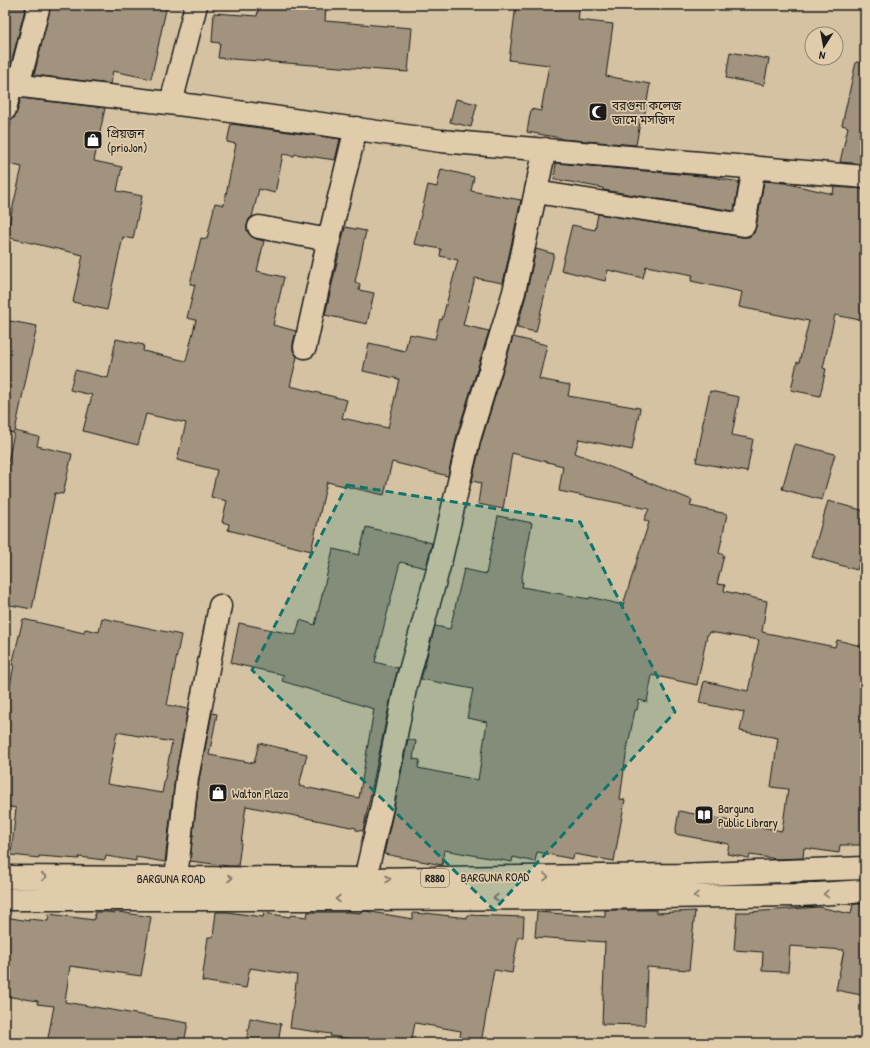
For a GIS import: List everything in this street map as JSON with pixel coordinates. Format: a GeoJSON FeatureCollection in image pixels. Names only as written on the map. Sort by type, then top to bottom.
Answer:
{"type":"FeatureCollection","features":[{"type":"Feature","properties":{"kind":"street"},"geometry":{"type":"LineString","coordinates":[[5,109],[11,85],[39,5]]}},
{"type":"Feature","properties":{"kind":"street"},"geometry":{"type":"LineString","coordinates":[[171,103],[196,5]]}},
{"type":"Feature","properties":{"kind":"street"},"geometry":{"type":"LineString","coordinates":[[11,85],[211,108],[441,141],[865,177]]}},
{"type":"Feature","properties":{"kind":"street"},"geometry":{"type":"LineString","coordinates":[[305,347],[356,128]]}},
{"type":"Feature","properties":{"kind":"street"},"geometry":{"type":"LineString","coordinates":[[365,879],[381,811],[405,689],[441,559],[469,439],[514,292],[545,149]]}},
{"type":"Feature","properties":{"kind":"street"},"geometry":{"type":"LineString","coordinates":[[536,192],[744,225],[754,167]]}},
{"type":"Feature","properties":{"kind":"street"},"geometry":{"type":"LineString","coordinates":[[258,227],[329,240]]}},
{"type":"Feature","properties":{"kind":"street"},"geometry":{"type":"LineString","coordinates":[[176,878],[187,778],[220,606]]}},
{"type":"Feature","properties":{"kind":"street","name":"BARGUNA ROAD"},"geometry":{"type":"LineString","coordinates":[[5,877],[365,879],[680,875],[865,868]]}},
{"type":"Feature","properties":{"kind":"street","name":"BARGUNA ROAD"},"geometry":{"type":"LineString","coordinates":[[5,899],[575,898],[801,895],[865,891]]}},
{"type":"Feature","properties":{"kind":"highlighted area"},"geometry":{"type":"Polygon","coordinates":[[[347,485],[580,522],[675,712],[494,910],[252,670],[347,485]]]}},
{"type":"Feature","properties":{"kind":"building"},"geometry":{"type":"Polygon","coordinates":[[[5,5],[26,5],[9,72],[5,72],[5,5]]]}},
{"type":"Feature","properties":{"kind":"building"},"geometry":{"type":"Polygon","coordinates":[[[51,5],[167,5],[151,79],[113,71],[110,84],[34,75],[51,5]]]}},
{"type":"Feature","properties":{"kind":"building"},"geometry":{"type":"Polygon","coordinates":[[[259,5],[326,5],[325,21],[412,28],[408,72],[218,58],[220,43],[212,42],[214,13],[257,16],[259,5]]]}},
{"type":"Feature","properties":{"kind":"building"},"geometry":{"type":"Polygon","coordinates":[[[516,5],[580,5],[578,20],[613,24],[606,76],[650,84],[644,118],[641,117],[636,145],[561,139],[527,132],[531,109],[541,111],[549,65],[509,60],[516,5]]]}},
{"type":"Feature","properties":{"kind":"building"},"geometry":{"type":"Polygon","coordinates":[[[730,52],[769,59],[764,85],[726,78],[730,52]]]}},
{"type":"Feature","properties":{"kind":"building"},"geometry":{"type":"Polygon","coordinates":[[[856,62],[865,63],[865,164],[840,162],[848,127],[842,125],[856,62]]]}},
{"type":"Feature","properties":{"kind":"building"},"geometry":{"type":"Polygon","coordinates":[[[21,98],[105,108],[94,161],[122,167],[117,191],[142,196],[133,239],[123,237],[107,310],[73,302],[83,255],[6,237],[22,167],[5,163],[5,151],[11,123],[7,122],[14,118],[21,98]]]}},
{"type":"Feature","properties":{"kind":"building"},"geometry":{"type":"Polygon","coordinates":[[[456,99],[477,104],[471,127],[450,122],[456,99]]]}},
{"type":"Feature","properties":{"kind":"building"},"geometry":{"type":"Polygon","coordinates":[[[231,124],[340,139],[335,160],[295,154],[294,156],[283,154],[275,193],[259,189],[252,217],[249,219],[247,225],[247,231],[256,239],[264,241],[257,271],[284,277],[273,325],[296,331],[293,350],[297,357],[290,386],[347,400],[342,418],[388,428],[399,379],[363,371],[369,343],[405,351],[409,334],[435,339],[440,319],[442,320],[458,260],[440,256],[441,249],[414,244],[428,185],[437,187],[441,169],[474,177],[471,191],[521,200],[503,283],[475,278],[463,325],[489,331],[457,435],[448,476],[392,462],[384,495],[327,482],[311,551],[228,530],[229,524],[222,522],[227,501],[211,497],[217,470],[177,460],[186,423],[146,414],[138,445],[83,431],[92,395],[70,390],[75,370],[108,378],[116,339],[144,345],[143,351],[186,361],[196,320],[187,318],[195,285],[190,284],[201,238],[207,239],[215,203],[224,205],[236,144],[227,142],[231,124]]]}},
{"type":"Feature","properties":{"kind":"building"},"geometry":{"type":"Polygon","coordinates":[[[556,163],[712,177],[739,182],[734,211],[603,190],[603,188],[554,179],[556,163]]]}},
{"type":"Feature","properties":{"kind":"building"},"geometry":{"type":"Polygon","coordinates":[[[764,181],[784,183],[833,194],[834,187],[865,189],[865,321],[835,315],[823,368],[826,369],[820,396],[791,390],[797,362],[799,363],[809,321],[739,307],[742,292],[691,281],[693,275],[646,266],[643,278],[608,270],[605,281],[561,270],[572,225],[595,230],[598,214],[749,237],[754,233],[756,227],[764,181]]]}},
{"type":"Feature","properties":{"kind":"building"},"geometry":{"type":"Polygon","coordinates":[[[345,227],[366,231],[355,282],[360,284],[359,290],[374,293],[367,324],[325,315],[345,227]]]}},
{"type":"Feature","properties":{"kind":"building"},"geometry":{"type":"Polygon","coordinates":[[[536,249],[554,254],[536,332],[517,328],[536,249]]]}},
{"type":"Feature","properties":{"kind":"building"},"geometry":{"type":"Polygon","coordinates":[[[5,320],[37,326],[15,431],[39,437],[37,446],[72,454],[63,494],[55,493],[32,609],[5,604],[5,476],[14,433],[5,432],[5,320]]]}},
{"type":"Feature","properties":{"kind":"building"},"geometry":{"type":"Polygon","coordinates":[[[513,337],[547,345],[539,379],[570,385],[568,396],[640,408],[632,450],[579,439],[575,453],[692,500],[690,506],[727,514],[719,553],[724,555],[717,584],[725,585],[724,591],[767,601],[762,632],[835,647],[837,640],[865,647],[865,845],[840,845],[839,853],[804,848],[803,858],[777,859],[750,855],[749,858],[727,854],[729,844],[675,834],[679,811],[782,831],[788,789],[771,787],[778,738],[740,731],[744,712],[699,703],[704,681],[748,691],[759,640],[709,632],[707,635],[697,685],[652,675],[647,702],[639,700],[637,710],[635,710],[626,755],[620,799],[625,800],[614,861],[574,854],[573,859],[537,852],[535,862],[513,857],[512,862],[444,850],[442,865],[384,854],[408,739],[416,741],[413,759],[420,760],[418,768],[478,780],[487,722],[467,718],[473,689],[421,679],[435,626],[450,629],[464,569],[486,574],[498,516],[532,523],[521,582],[523,582],[522,587],[589,599],[590,597],[623,605],[649,522],[644,520],[649,509],[559,491],[563,466],[512,453],[503,509],[478,504],[481,483],[472,481],[481,442],[513,337]]]}},
{"type":"Feature","properties":{"kind":"building"},"geometry":{"type":"Polygon","coordinates":[[[710,391],[739,397],[732,435],[753,439],[747,472],[696,462],[710,391]]]}},
{"type":"Feature","properties":{"kind":"building"},"geometry":{"type":"Polygon","coordinates":[[[795,444],[835,454],[822,500],[782,489],[795,444]]]}},
{"type":"Feature","properties":{"kind":"building"},"geometry":{"type":"Polygon","coordinates":[[[828,501],[865,511],[865,542],[857,570],[812,557],[828,501]]]}},
{"type":"Feature","properties":{"kind":"building"},"geometry":{"type":"Polygon","coordinates":[[[366,527],[432,543],[426,568],[400,562],[375,662],[398,668],[363,831],[356,830],[356,828],[246,806],[238,866],[190,861],[199,780],[212,713],[217,714],[209,755],[254,763],[259,743],[307,754],[299,786],[359,798],[374,709],[282,681],[284,675],[231,663],[239,623],[296,635],[300,620],[315,625],[333,549],[359,555],[366,527]]]}},
{"type":"Feature","properties":{"kind":"building"},"geometry":{"type":"Polygon","coordinates":[[[102,618],[181,635],[167,705],[188,709],[175,777],[165,862],[136,857],[136,861],[106,856],[105,860],[79,857],[79,859],[39,856],[39,858],[11,855],[16,808],[5,806],[5,712],[14,665],[12,665],[23,619],[84,633],[85,629],[99,632],[102,618]],[[117,732],[107,784],[162,793],[172,742],[117,732]]]}},
{"type":"Feature","properties":{"kind":"building"},"geometry":{"type":"Polygon","coordinates":[[[853,904],[865,904],[865,975],[861,995],[836,990],[844,950],[790,946],[788,972],[762,971],[763,952],[734,950],[737,912],[819,907],[851,914],[853,904]]]}},
{"type":"Feature","properties":{"kind":"building"},"geometry":{"type":"Polygon","coordinates":[[[605,910],[656,910],[656,913],[695,911],[689,970],[647,967],[645,1025],[602,1024],[605,942],[535,937],[537,912],[605,917],[605,910]]]}},
{"type":"Feature","properties":{"kind":"building"},"geometry":{"type":"Polygon","coordinates":[[[365,911],[413,919],[413,913],[467,918],[467,915],[524,917],[523,937],[518,937],[512,973],[494,970],[481,1043],[459,1043],[461,1031],[415,1023],[411,1043],[352,1043],[353,1039],[290,1028],[297,975],[250,968],[246,988],[202,981],[208,937],[213,937],[216,912],[263,917],[264,913],[290,917],[291,915],[307,917],[308,912],[360,913],[365,911]]]}},
{"type":"Feature","properties":{"kind":"building"},"geometry":{"type":"Polygon","coordinates":[[[95,912],[119,912],[151,917],[141,976],[70,966],[65,1002],[188,1023],[184,1043],[47,1043],[54,1006],[37,1004],[38,1001],[5,996],[5,917],[29,921],[29,919],[48,921],[49,914],[94,920],[95,912]]]}},
{"type":"Feature","properties":{"kind":"building"},"geometry":{"type":"Polygon","coordinates":[[[250,1018],[281,1024],[278,1043],[246,1043],[250,1018]]]}},
{"type":"Feature","properties":{"kind":"place","name":"বরগুনা কলেজ জামে মসজিদ"},"geometry":{"type":"Point","coordinates":[598,112]}},
{"type":"Feature","properties":{"kind":"place","name":"প্রিয়জন (prioJon)"},"geometry":{"type":"Point","coordinates":[93,140]}},
{"type":"Feature","properties":{"kind":"place","name":"Walton Plaza"},"geometry":{"type":"Point","coordinates":[218,793]}},
{"type":"Feature","properties":{"kind":"place","name":"Barguna Public Library"},"geometry":{"type":"Point","coordinates":[704,815]}}]}
